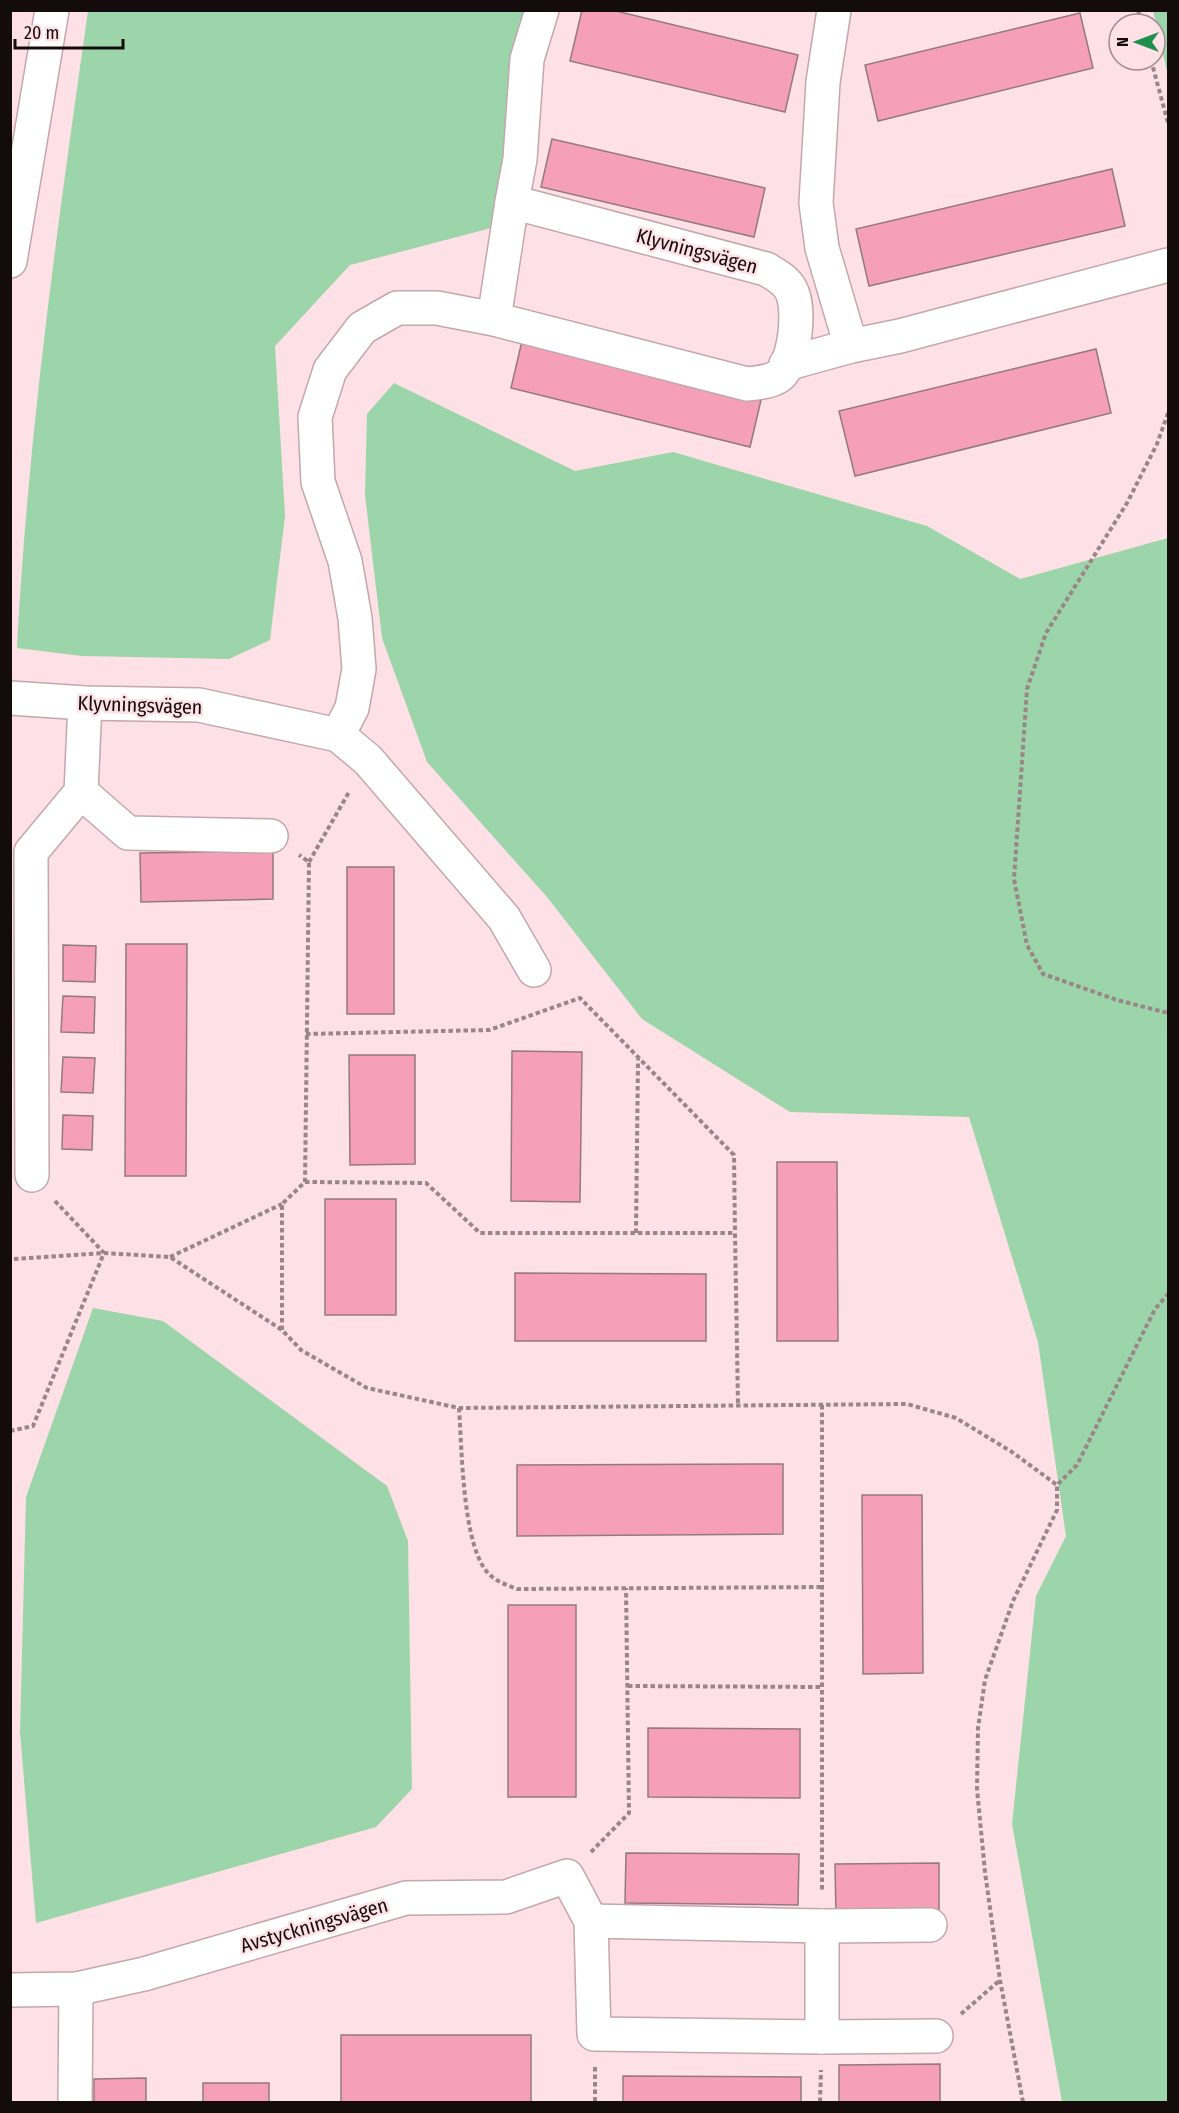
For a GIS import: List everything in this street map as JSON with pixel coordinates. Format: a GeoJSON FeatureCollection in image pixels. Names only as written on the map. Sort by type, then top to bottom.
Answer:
{"type":"FeatureCollection","features":[{"type":"Feature","properties":{"kind":"street"},"geometry":{"type":"LineString","coordinates":[[10,261],[52,10]]}},
{"type":"Feature","properties":{"kind":"street"},"geometry":{"type":"LineString","coordinates":[[494,319],[520,159],[527,59],[542,10]]}},
{"type":"Feature","properties":{"kind":"street"},"geometry":{"type":"LineString","coordinates":[[834,10],[823,82],[816,203],[822,248],[851,346]]}},
{"type":"Feature","properties":{"kind":"street","name":"Klyvningsvägen"},"geometry":{"type":"LineString","coordinates":[[512,202],[766,269],[781,278],[792,291],[796,309],[794,337],[786,364]]}},
{"type":"Feature","properties":{"kind":"street"},"geometry":{"type":"LineString","coordinates":[[338,735],[352,708],[359,669],[355,618],[345,561],[318,482],[315,417],[330,370],[362,328],[397,308],[437,308],[494,319],[747,384],[765,382],[780,375],[786,364],[1168,265]]}},
{"type":"Feature","properties":{"kind":"street","name":"Klyvningsvägen"},"geometry":{"type":"LineString","coordinates":[[10,698],[85,703],[199,705],[338,735],[368,760],[504,918],[534,970]]}},
{"type":"Feature","properties":{"kind":"street"},"geometry":{"type":"LineString","coordinates":[[32,1175],[31,852],[81,792],[85,703]]}},
{"type":"Feature","properties":{"kind":"street"},"geometry":{"type":"LineString","coordinates":[[81,792],[128,833],[271,836]]}},
{"type":"Feature","properties":{"kind":"street"},"geometry":{"type":"LineString","coordinates":[[567,1876],[591,1921],[594,2034],[936,2036]]}},
{"type":"Feature","properties":{"kind":"street","name":"Avstyckningsvägen"},"geometry":{"type":"LineString","coordinates":[[10,1990],[76,1989],[144,1974],[406,1898],[506,1897],[567,1876]]}},
{"type":"Feature","properties":{"kind":"street"},"geometry":{"type":"LineString","coordinates":[[591,1921],[822,1926],[930,1925]]}},
{"type":"Feature","properties":{"kind":"street"},"geometry":{"type":"LineString","coordinates":[[822,1926],[822,2037]]}},
{"type":"Feature","properties":{"kind":"street"},"geometry":{"type":"LineString","coordinates":[[75,2103],[76,1989]]}},
{"type":"Feature","properties":{"kind":"path"},"geometry":{"type":"LineString","coordinates":[[1154,72],[1168,123]]}},
{"type":"Feature","properties":{"kind":"path"},"geometry":{"type":"LineString","coordinates":[[1168,413],[1157,444],[1126,503],[1046,633],[1027,689],[1014,879],[1027,945],[1043,974],[1117,1000],[1168,1013]]}},
{"type":"Feature","properties":{"kind":"path"},"geometry":{"type":"LineString","coordinates":[[305,1182],[309,862],[368,760]]}},
{"type":"Feature","properties":{"kind":"path"},"geometry":{"type":"LineString","coordinates":[[271,836],[309,862]]}},
{"type":"Feature","properties":{"kind":"path"},"geometry":{"type":"LineString","coordinates":[[306,1034],[489,1029],[580,998],[734,1155],[738,1404]]}},
{"type":"Feature","properties":{"kind":"path"},"geometry":{"type":"LineString","coordinates":[[636,1233],[638,1058]]}},
{"type":"Feature","properties":{"kind":"path"},"geometry":{"type":"LineString","coordinates":[[32,1175],[104,1253]]}},
{"type":"Feature","properties":{"kind":"path"},"geometry":{"type":"LineString","coordinates":[[14,1259],[104,1253],[170,1257],[282,1204],[305,1182],[426,1183],[480,1233],[735,1233]]}},
{"type":"Feature","properties":{"kind":"path"},"geometry":{"type":"LineString","coordinates":[[282,1204],[282,1330]]}},
{"type":"Feature","properties":{"kind":"path"},"geometry":{"type":"LineString","coordinates":[[10,1431],[33,1426],[104,1253]]}},
{"type":"Feature","properties":{"kind":"path"},"geometry":{"type":"LineString","coordinates":[[170,1257],[282,1330],[301,1350],[367,1388],[459,1408],[907,1404],[956,1418],[1011,1452],[1057,1485]]}},
{"type":"Feature","properties":{"kind":"path"},"geometry":{"type":"LineString","coordinates":[[1023,2103],[1000,1980],[985,1872],[977,1789],[978,1728],[985,1680],[1013,1601],[1057,1510],[1057,1485],[1077,1465],[1155,1309],[1168,1294]]}},
{"type":"Feature","properties":{"kind":"path"},"geometry":{"type":"LineString","coordinates":[[822,1405],[822,1926]]}},
{"type":"Feature","properties":{"kind":"path"},"geometry":{"type":"LineString","coordinates":[[459,1408],[468,1515],[474,1546],[487,1572],[500,1583],[517,1589],[822,1587]]}},
{"type":"Feature","properties":{"kind":"path"},"geometry":{"type":"LineString","coordinates":[[567,1876],[629,1813],[626,1588]]}},
{"type":"Feature","properties":{"kind":"path"},"geometry":{"type":"LineString","coordinates":[[628,1686],[823,1687]]}},
{"type":"Feature","properties":{"kind":"path"},"geometry":{"type":"LineString","coordinates":[[936,2036],[1000,1980]]}},
{"type":"Feature","properties":{"kind":"green space"},"geometry":{"type":"Polygon","coordinates":[[[88,11],[525,11],[495,227],[350,265],[275,346],[285,516],[270,640],[229,659],[82,656],[17,648],[36,408],[55,249],[88,11]]]}},
{"type":"Feature","properties":{"kind":"green space"},"geometry":{"type":"Polygon","coordinates":[[[1168,11],[1168,76],[1167,12],[1153,12],[1168,11]]]}},
{"type":"Feature","properties":{"kind":"green space"},"geometry":{"type":"Polygon","coordinates":[[[394,383],[575,471],[673,452],[927,526],[1020,579],[1168,538],[1168,2102],[1062,2102],[1012,1824],[1036,1596],[1066,1536],[1038,1342],[969,1117],[790,1112],[642,1019],[547,897],[427,762],[382,638],[365,495],[367,414],[394,383]]]}},
{"type":"Feature","properties":{"kind":"green space"},"geometry":{"type":"Polygon","coordinates":[[[93,1308],[163,1321],[387,1486],[408,1541],[412,1789],[376,1827],[36,1923],[20,1732],[26,1497],[93,1308]]]}},
{"type":"Feature","properties":{"kind":"building"},"geometry":{"type":"Polygon","coordinates":[[[582,10],[612,10],[798,55],[785,112],[570,61],[582,10]]]}},
{"type":"Feature","properties":{"kind":"building"},"geometry":{"type":"Polygon","coordinates":[[[1080,13],[1093,68],[878,121],[865,65],[1080,13]]]}},
{"type":"Feature","properties":{"kind":"building"},"geometry":{"type":"Polygon","coordinates":[[[552,139],[765,188],[754,237],[541,187],[552,139]]]}},
{"type":"Feature","properties":{"kind":"building"},"geometry":{"type":"Polygon","coordinates":[[[1112,169],[1125,226],[869,286],[856,229],[1112,169]]]}},
{"type":"Feature","properties":{"kind":"building"},"geometry":{"type":"Polygon","coordinates":[[[522,341],[761,400],[750,447],[511,388],[522,341]]]}},
{"type":"Feature","properties":{"kind":"building"},"geometry":{"type":"Polygon","coordinates":[[[1096,349],[1111,413],[855,476],[839,411],[1096,349]]]}},
{"type":"Feature","properties":{"kind":"building"},"geometry":{"type":"Polygon","coordinates":[[[273,851],[273,899],[141,902],[140,853],[273,851]]]}},
{"type":"Feature","properties":{"kind":"building"},"geometry":{"type":"Polygon","coordinates":[[[347,867],[394,867],[394,1014],[347,1014],[347,867]]]}},
{"type":"Feature","properties":{"kind":"building"},"geometry":{"type":"Polygon","coordinates":[[[126,944],[187,944],[186,1176],[125,1176],[126,944]]]}},
{"type":"Feature","properties":{"kind":"building"},"geometry":{"type":"Polygon","coordinates":[[[63,945],[96,946],[95,982],[63,981],[63,945]]]}},
{"type":"Feature","properties":{"kind":"building"},"geometry":{"type":"Polygon","coordinates":[[[63,996],[95,997],[94,1033],[61,1032],[63,996]]]}},
{"type":"Feature","properties":{"kind":"building"},"geometry":{"type":"Polygon","coordinates":[[[512,1051],[582,1052],[580,1202],[511,1201],[512,1051]]]}},
{"type":"Feature","properties":{"kind":"building"},"geometry":{"type":"Polygon","coordinates":[[[349,1055],[415,1055],[415,1164],[350,1165],[349,1055]]]}},
{"type":"Feature","properties":{"kind":"building"},"geometry":{"type":"Polygon","coordinates":[[[63,1057],[95,1058],[93,1093],[61,1092],[63,1057]]]}},
{"type":"Feature","properties":{"kind":"building"},"geometry":{"type":"Polygon","coordinates":[[[63,1115],[93,1116],[92,1150],[62,1149],[63,1115]]]}},
{"type":"Feature","properties":{"kind":"building"},"geometry":{"type":"Polygon","coordinates":[[[777,1162],[837,1162],[838,1341],[777,1341],[777,1162]]]}},
{"type":"Feature","properties":{"kind":"building"},"geometry":{"type":"Polygon","coordinates":[[[325,1199],[396,1199],[396,1315],[325,1315],[325,1199]]]}},
{"type":"Feature","properties":{"kind":"building"},"geometry":{"type":"Polygon","coordinates":[[[515,1273],[706,1274],[706,1341],[515,1341],[515,1273]]]}},
{"type":"Feature","properties":{"kind":"building"},"geometry":{"type":"Polygon","coordinates":[[[783,1464],[783,1534],[517,1536],[517,1465],[783,1464]]]}},
{"type":"Feature","properties":{"kind":"building"},"geometry":{"type":"Polygon","coordinates":[[[862,1495],[922,1495],[923,1673],[863,1674],[862,1495]]]}},
{"type":"Feature","properties":{"kind":"building"},"geometry":{"type":"Polygon","coordinates":[[[508,1605],[576,1605],[576,1797],[508,1797],[508,1605]]]}},
{"type":"Feature","properties":{"kind":"building"},"geometry":{"type":"Polygon","coordinates":[[[648,1728],[800,1729],[800,1798],[648,1797],[648,1728]]]}},
{"type":"Feature","properties":{"kind":"building"},"geometry":{"type":"Polygon","coordinates":[[[626,1853],[799,1854],[798,1905],[625,1903],[626,1853]]]}},
{"type":"Feature","properties":{"kind":"building"},"geometry":{"type":"Polygon","coordinates":[[[939,1863],[939,1914],[836,1915],[835,1864],[939,1863]]]}},
{"type":"Feature","properties":{"kind":"building"},"geometry":{"type":"Polygon","coordinates":[[[341,2035],[531,2035],[531,2102],[341,2102],[341,2035]]]}},
{"type":"Feature","properties":{"kind":"building"},"geometry":{"type":"Polygon","coordinates":[[[940,2064],[940,2102],[839,2102],[839,2065],[940,2064]]]}},
{"type":"Feature","properties":{"kind":"building"},"geometry":{"type":"Polygon","coordinates":[[[623,2076],[801,2077],[801,2102],[623,2102],[623,2076]]]}},
{"type":"Feature","properties":{"kind":"building"},"geometry":{"type":"Polygon","coordinates":[[[146,2078],[146,2102],[94,2102],[94,2079],[146,2078]]]}},
{"type":"Feature","properties":{"kind":"building"},"geometry":{"type":"Polygon","coordinates":[[[203,2083],[269,2083],[269,2102],[203,2102],[203,2083]]]}}]}
